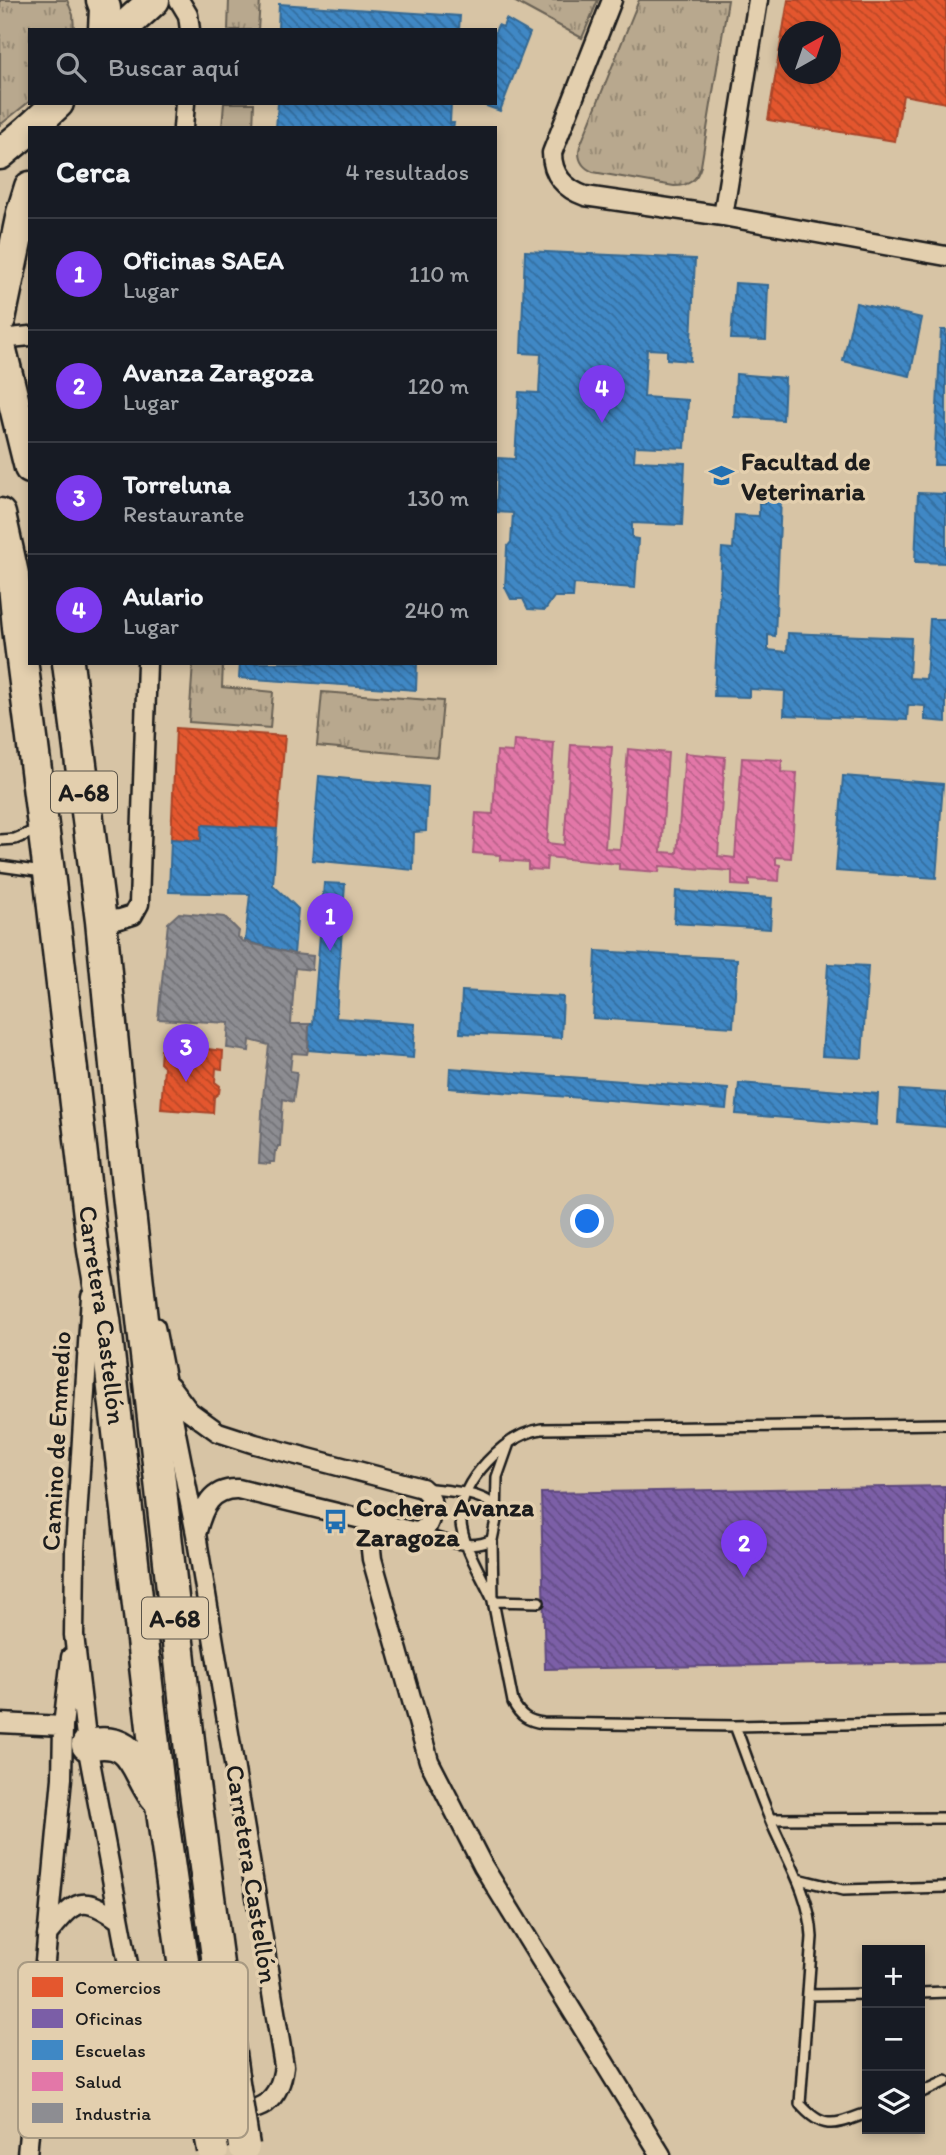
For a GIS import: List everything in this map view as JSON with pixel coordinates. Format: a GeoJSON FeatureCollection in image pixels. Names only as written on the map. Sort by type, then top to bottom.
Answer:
{"type":"FeatureCollection","features":[{"type":"Feature","properties":{"kind":"highway"},"geometry":{"type":"LineString","coordinates":[[102,0],[105,8],[104,28]]}},
{"type":"Feature","properties":{"kind":"highway"},"geometry":{"type":"LineString","coordinates":[[123,28],[153,0]]}},
{"type":"Feature","properties":{"kind":"highway"},"geometry":{"type":"LineString","coordinates":[[32,126],[57,105]]}},
{"type":"Feature","properties":{"kind":"highway"},"geometry":{"type":"LineString","coordinates":[[52,126],[58,105]]}},
{"type":"Feature","properties":{"kind":"highway"},"geometry":{"type":"LineString","coordinates":[[0,153],[28,130]]}},
{"type":"Feature","properties":{"kind":"highway"},"geometry":{"type":"LineString","coordinates":[[0,318],[28,194]]}},
{"type":"Feature","properties":{"kind":"highway"},"geometry":{"type":"LineString","coordinates":[[0,346],[28,460]]}},
{"type":"Feature","properties":{"kind":"highway","name":"Carretera Castellón"},"geometry":{"type":"LineString","coordinates":[[0,514],[13,574],[93,1250],[105,1320],[161,1805],[183,1962]]}},
{"type":"Feature","properties":{"kind":"highway"},"geometry":{"type":"LineString","coordinates":[[0,580],[18,628]]}},
{"type":"Feature","properties":{"kind":"highway","name":"Carretera Castellón"},"geometry":{"type":"LineString","coordinates":[[68,665],[101,921],[124,1158],[193,1777],[218,1962]]}},
{"type":"Feature","properties":{"kind":"highway"},"geometry":{"type":"LineString","coordinates":[[87,1745],[113,1742],[122,1746],[132,1756],[146,1784],[161,1805]]}},
{"type":"Feature","properties":{"kind":"street"},"geometry":{"type":"LineString","coordinates":[[179,0],[188,15],[190,28]]}},
{"type":"Feature","properties":{"kind":"street"},"geometry":{"type":"LineString","coordinates":[[612,0],[552,153],[552,162],[559,178],[572,191],[585,196],[723,216],[946,256]]}},
{"type":"Feature","properties":{"kind":"street"},"geometry":{"type":"LineString","coordinates":[[723,216],[758,0]]}},
{"type":"Feature","properties":{"kind":"street"},"geometry":{"type":"LineString","coordinates":[[183,126],[185,105]]}},
{"type":"Feature","properties":{"kind":"street"},"geometry":{"type":"LineString","coordinates":[[0,339],[28,336]]}},
{"type":"Feature","properties":{"kind":"street"},"geometry":{"type":"LineString","coordinates":[[101,921],[127,918],[136,912],[139,904],[147,665]]}},
{"type":"Feature","properties":{"kind":"street","name":"Carretera Castellón"},"geometry":{"type":"LineString","coordinates":[[124,1158],[196,1534],[284,2066],[282,2083],[274,2096],[264,2105],[248,2110]]}},
{"type":"Feature","properties":{"kind":"street","name":"Camino de Enmedio"},"geometry":{"type":"LineString","coordinates":[[62,1778],[72,1756],[87,1745],[75,1635],[75,1550],[87,1388],[93,1250]]}},
{"type":"Feature","properties":{"kind":"street"},"geometry":{"type":"LineString","coordinates":[[167,1381],[189,1410],[218,1432],[422,1488],[431,1497],[431,1517],[427,1526],[415,1532],[229,1488],[215,1494],[208,1502],[202,1512],[196,1534]]}},
{"type":"Feature","properties":{"kind":"street"},"geometry":{"type":"LineString","coordinates":[[368,1521],[372,1559],[429,1761],[483,1866],[661,2155]]}},
{"type":"Feature","properties":{"kind":"street","name":"Camino de Enmedio"},"geometry":{"type":"LineString","coordinates":[[45,1962],[62,1778],[62,1726],[75,1635]]}},
{"type":"Feature","properties":{"kind":"street"},"geometry":{"type":"LineString","coordinates":[[0,1723],[62,1726]]}},
{"type":"Feature","properties":{"kind":"street","name":"Carretera Castellón"},"geometry":{"type":"LineString","coordinates":[[87,1745],[127,1962]]}},
{"type":"Feature","properties":{"kind":"street"},"geometry":{"type":"LineString","coordinates":[[47,1935],[69,1909],[85,1903],[100,1907],[119,1920]]}},
{"type":"Feature","properties":{"kind":"lane"},"geometry":{"type":"LineString","coordinates":[[0,840],[15,839],[44,827]]}},
{"type":"Feature","properties":{"kind":"lane"},"geometry":{"type":"LineString","coordinates":[[0,866],[49,873]]}},
{"type":"Feature","properties":{"kind":"lane"},"geometry":{"type":"LineString","coordinates":[[493,1601],[466,1545],[459,1516],[464,1494],[478,1472],[489,1459],[522,1435],[542,1429],[946,1424]]}},
{"type":"Feature","properties":{"kind":"lane"},"geometry":{"type":"LineString","coordinates":[[509,1443],[497,1477],[495,1529],[492,1540],[493,1601],[513,1702],[527,1720],[543,1723],[736,1726],[946,1722]]}},
{"type":"Feature","properties":{"kind":"lane"},"geometry":{"type":"LineString","coordinates":[[422,1488],[464,1494],[487,1500],[495,1506]]}},
{"type":"Feature","properties":{"kind":"lane"},"geometry":{"type":"LineString","coordinates":[[415,1532],[466,1545],[479,1545],[492,1540]]}},
{"type":"Feature","properties":{"kind":"lane"},"geometry":{"type":"LineString","coordinates":[[493,1601],[538,1602]]}},
{"type":"Feature","properties":{"kind":"lane"},"geometry":{"type":"LineString","coordinates":[[736,1726],[770,1819],[798,1879],[811,1921],[800,2104],[822,2123],[833,2123],[862,2114]]}},
{"type":"Feature","properties":{"kind":"lane"},"geometry":{"type":"LineString","coordinates":[[770,1819],[946,1818]]}},
{"type":"Feature","properties":{"kind":"lane"},"geometry":{"type":"LineString","coordinates":[[798,1879],[843,1890],[946,1887]]}},
{"type":"Feature","properties":{"kind":"lane"},"geometry":{"type":"LineString","coordinates":[[925,1993],[946,1992]]}},
{"type":"Feature","properties":{"kind":"lane"},"geometry":{"type":"LineString","coordinates":[[808,1995],[862,1994]]}},
{"type":"Feature","properties":{"kind":"lane"},"geometry":{"type":"LineString","coordinates":[[925,2091],[946,2081]]}},
{"type":"Feature","properties":{"kind":"green space"},"geometry":{"type":"Polygon","coordinates":[[[0,0],[67,0],[73,15],[74,28],[28,28],[28,103],[0,125],[0,0]]]}},
{"type":"Feature","properties":{"kind":"green space"},"geometry":{"type":"Polygon","coordinates":[[[229,0],[260,0],[258,28],[228,28],[229,0]]]}},
{"type":"Feature","properties":{"kind":"green space"},"geometry":{"type":"Polygon","coordinates":[[[512,0],[598,0],[582,38],[512,0]]]}},
{"type":"Feature","properties":{"kind":"green space"},"geometry":{"type":"Polygon","coordinates":[[[639,0],[728,0],[701,166],[695,178],[684,185],[674,186],[593,172],[583,165],[580,158],[580,146],[639,0]]]}},
{"type":"Feature","properties":{"kind":"green space"},"geometry":{"type":"Polygon","coordinates":[[[224,105],[254,105],[253,126],[222,126],[224,105]]]}},
{"type":"Feature","properties":{"kind":"green space"},"geometry":{"type":"Polygon","coordinates":[[[193,665],[223,665],[222,687],[273,692],[270,728],[189,722],[193,665]]]}},
{"type":"Feature","properties":{"kind":"green space"},"geometry":{"type":"Polygon","coordinates":[[[322,692],[443,701],[438,757],[317,746],[322,692]]]}},
{"type":"Feature","properties":{"kind":"building: Comercios"},"geometry":{"type":"Polygon","coordinates":[[[788,0],[946,0],[946,103],[903,95],[895,141],[768,120],[778,60],[778,84],[841,84],[841,21],[784,21],[788,0]]]}},
{"type":"Feature","properties":{"kind":"building: Comercios"},"geometry":{"type":"Polygon","coordinates":[[[176,728],[285,736],[277,829],[202,825],[201,841],[171,839],[176,728]]]}},
{"type":"Feature","properties":{"kind":"building: Comercios"},"geometry":{"type":"Polygon","coordinates":[[[182,1046],[223,1051],[222,1069],[216,1068],[215,1082],[220,1086],[219,1093],[214,1097],[213,1113],[161,1109],[164,1067],[160,1063],[161,1050],[180,1050],[182,1046]]]}},
{"type":"Feature","properties":{"kind":"building: Oficinas"},"geometry":{"type":"Polygon","coordinates":[[[946,1486],[946,1662],[545,1669],[541,1493],[946,1486]]]}},
{"type":"Feature","properties":{"kind":"building: Escuelas"},"geometry":{"type":"Polygon","coordinates":[[[279,4],[460,16],[459,28],[278,28],[279,4]]]}},
{"type":"Feature","properties":{"kind":"building: Escuelas"},"geometry":{"type":"Polygon","coordinates":[[[506,19],[530,33],[500,111],[484,105],[497,105],[497,28],[498,25],[503,27],[506,19]]]}},
{"type":"Feature","properties":{"kind":"building: Escuelas"},"geometry":{"type":"Polygon","coordinates":[[[278,105],[451,105],[450,123],[454,123],[453,126],[276,126],[278,105]]]}},
{"type":"Feature","properties":{"kind":"building: Escuelas"},"geometry":{"type":"Polygon","coordinates":[[[525,251],[695,259],[690,361],[667,359],[667,350],[647,349],[644,397],[688,400],[685,448],[635,446],[634,461],[685,463],[682,525],[632,523],[632,538],[638,539],[635,588],[574,584],[573,597],[554,597],[545,610],[528,609],[523,599],[511,599],[505,587],[507,547],[511,542],[513,513],[497,512],[498,458],[515,459],[519,392],[539,393],[541,354],[521,353],[525,251]]]}},
{"type":"Feature","properties":{"kind":"building: Escuelas"},"geometry":{"type":"Polygon","coordinates":[[[735,283],[768,285],[766,340],[731,339],[735,283]]]}},
{"type":"Feature","properties":{"kind":"building: Escuelas"},"geometry":{"type":"Polygon","coordinates":[[[856,303],[922,318],[910,376],[843,361],[856,303]]]}},
{"type":"Feature","properties":{"kind":"building: Escuelas"},"geometry":{"type":"Polygon","coordinates":[[[941,330],[946,330],[946,465],[934,465],[941,330]]]}},
{"type":"Feature","properties":{"kind":"building: Escuelas"},"geometry":{"type":"Polygon","coordinates":[[[736,374],[785,378],[783,420],[734,417],[736,374]]]}},
{"type":"Feature","properties":{"kind":"building: Escuelas"},"geometry":{"type":"Polygon","coordinates":[[[918,493],[946,494],[946,563],[915,562],[918,493]]]}},
{"type":"Feature","properties":{"kind":"building: Escuelas"},"geometry":{"type":"Polygon","coordinates":[[[764,498],[781,499],[775,636],[768,635],[768,650],[787,652],[788,633],[911,638],[909,678],[926,679],[930,619],[946,619],[946,722],[925,720],[925,706],[908,705],[907,720],[784,715],[785,691],[749,689],[749,697],[714,696],[722,548],[733,549],[735,515],[759,516],[759,503],[764,504],[764,498]]]}},
{"type":"Feature","properties":{"kind":"building: Escuelas"},"geometry":{"type":"Polygon","coordinates":[[[240,665],[417,665],[416,690],[239,678],[240,665]]]}},
{"type":"Feature","properties":{"kind":"building: Escuelas"},"geometry":{"type":"Polygon","coordinates":[[[319,776],[428,787],[426,831],[414,832],[413,870],[312,860],[319,776]]]}},
{"type":"Feature","properties":{"kind":"building: Escuelas"},"geometry":{"type":"Polygon","coordinates":[[[843,776],[943,784],[936,878],[836,871],[843,776]]]}},
{"type":"Feature","properties":{"kind":"building: Escuelas"},"geometry":{"type":"Polygon","coordinates":[[[202,825],[277,829],[273,885],[298,909],[294,954],[245,941],[250,894],[169,892],[171,839],[201,841],[202,825]]]}},
{"type":"Feature","properties":{"kind":"building: Escuelas"},"geometry":{"type":"Polygon","coordinates":[[[324,883],[345,884],[336,1018],[415,1024],[413,1058],[308,1050],[309,1024],[313,1024],[324,883]]]}},
{"type":"Feature","properties":{"kind":"building: Escuelas"},"geometry":{"type":"Polygon","coordinates":[[[676,891],[772,898],[770,929],[674,923],[676,891]]]}},
{"type":"Feature","properties":{"kind":"building: Escuelas"},"geometry":{"type":"Polygon","coordinates":[[[596,951],[737,959],[733,1027],[593,1018],[596,951]]]}},
{"type":"Feature","properties":{"kind":"building: Escuelas"},"geometry":{"type":"Polygon","coordinates":[[[828,964],[868,966],[862,1058],[822,1056],[828,964]]]}},
{"type":"Feature","properties":{"kind":"building: Escuelas"},"geometry":{"type":"Polygon","coordinates":[[[462,991],[563,997],[561,1038],[460,1033],[462,991]]]}},
{"type":"Feature","properties":{"kind":"building: Escuelas"},"geometry":{"type":"Polygon","coordinates":[[[450,1068],[728,1089],[726,1109],[449,1088],[450,1068]]]}},
{"type":"Feature","properties":{"kind":"building: Escuelas"},"geometry":{"type":"Polygon","coordinates":[[[739,1083],[878,1094],[876,1125],[736,1114],[739,1083]]]}},
{"type":"Feature","properties":{"kind":"building: Escuelas"},"geometry":{"type":"Polygon","coordinates":[[[900,1090],[946,1093],[946,1127],[898,1123],[900,1090]]]}},
{"type":"Feature","properties":{"kind":"building: Salud"},"geometry":{"type":"Polygon","coordinates":[[[514,740],[554,743],[547,843],[564,845],[571,745],[612,747],[605,848],[620,849],[628,749],[668,753],[661,852],[677,853],[685,753],[725,757],[718,856],[735,858],[742,758],[782,760],[781,772],[797,773],[791,858],[776,857],[776,864],[780,865],[779,881],[749,879],[749,886],[732,885],[732,871],[660,866],[659,872],[619,869],[619,864],[547,857],[546,870],[528,869],[528,862],[500,860],[500,855],[473,853],[476,813],[493,814],[497,751],[513,752],[514,740]]]}},
{"type":"Feature","properties":{"kind":"building: Industria"},"geometry":{"type":"Polygon","coordinates":[[[179,913],[225,917],[239,931],[238,937],[242,941],[313,956],[312,970],[295,968],[291,1024],[309,1024],[308,1050],[307,1054],[292,1053],[290,1071],[297,1072],[293,1102],[283,1099],[280,1146],[275,1151],[274,1162],[270,1164],[259,1163],[269,1045],[250,1040],[249,1051],[227,1048],[229,1023],[158,1019],[168,923],[179,913]]]}},
{"type":"Feature","properties":{"kind":"place","name":"Aulario"},"geometry":{"type":"Point","coordinates":[602,423]}},
{"type":"Feature","properties":{"kind":"place","name":"Facultad de Veterinaria"},"geometry":{"type":"Point","coordinates":[721,476]}},
{"type":"Feature","properties":{"kind":"place","name":"Oficinas SAEA"},"geometry":{"type":"Point","coordinates":[330,951]}},
{"type":"Feature","properties":{"kind":"place","name":"Torreluna"},"geometry":{"type":"Point","coordinates":[186,1082]}},
{"type":"Feature","properties":{"kind":"place","name":"Cochera Avanza Zaragoza"},"geometry":{"type":"Point","coordinates":[336,1522]}},
{"type":"Feature","properties":{"kind":"place","name":"Avanza Zaragoza"},"geometry":{"type":"Point","coordinates":[744,1578]}}]}
